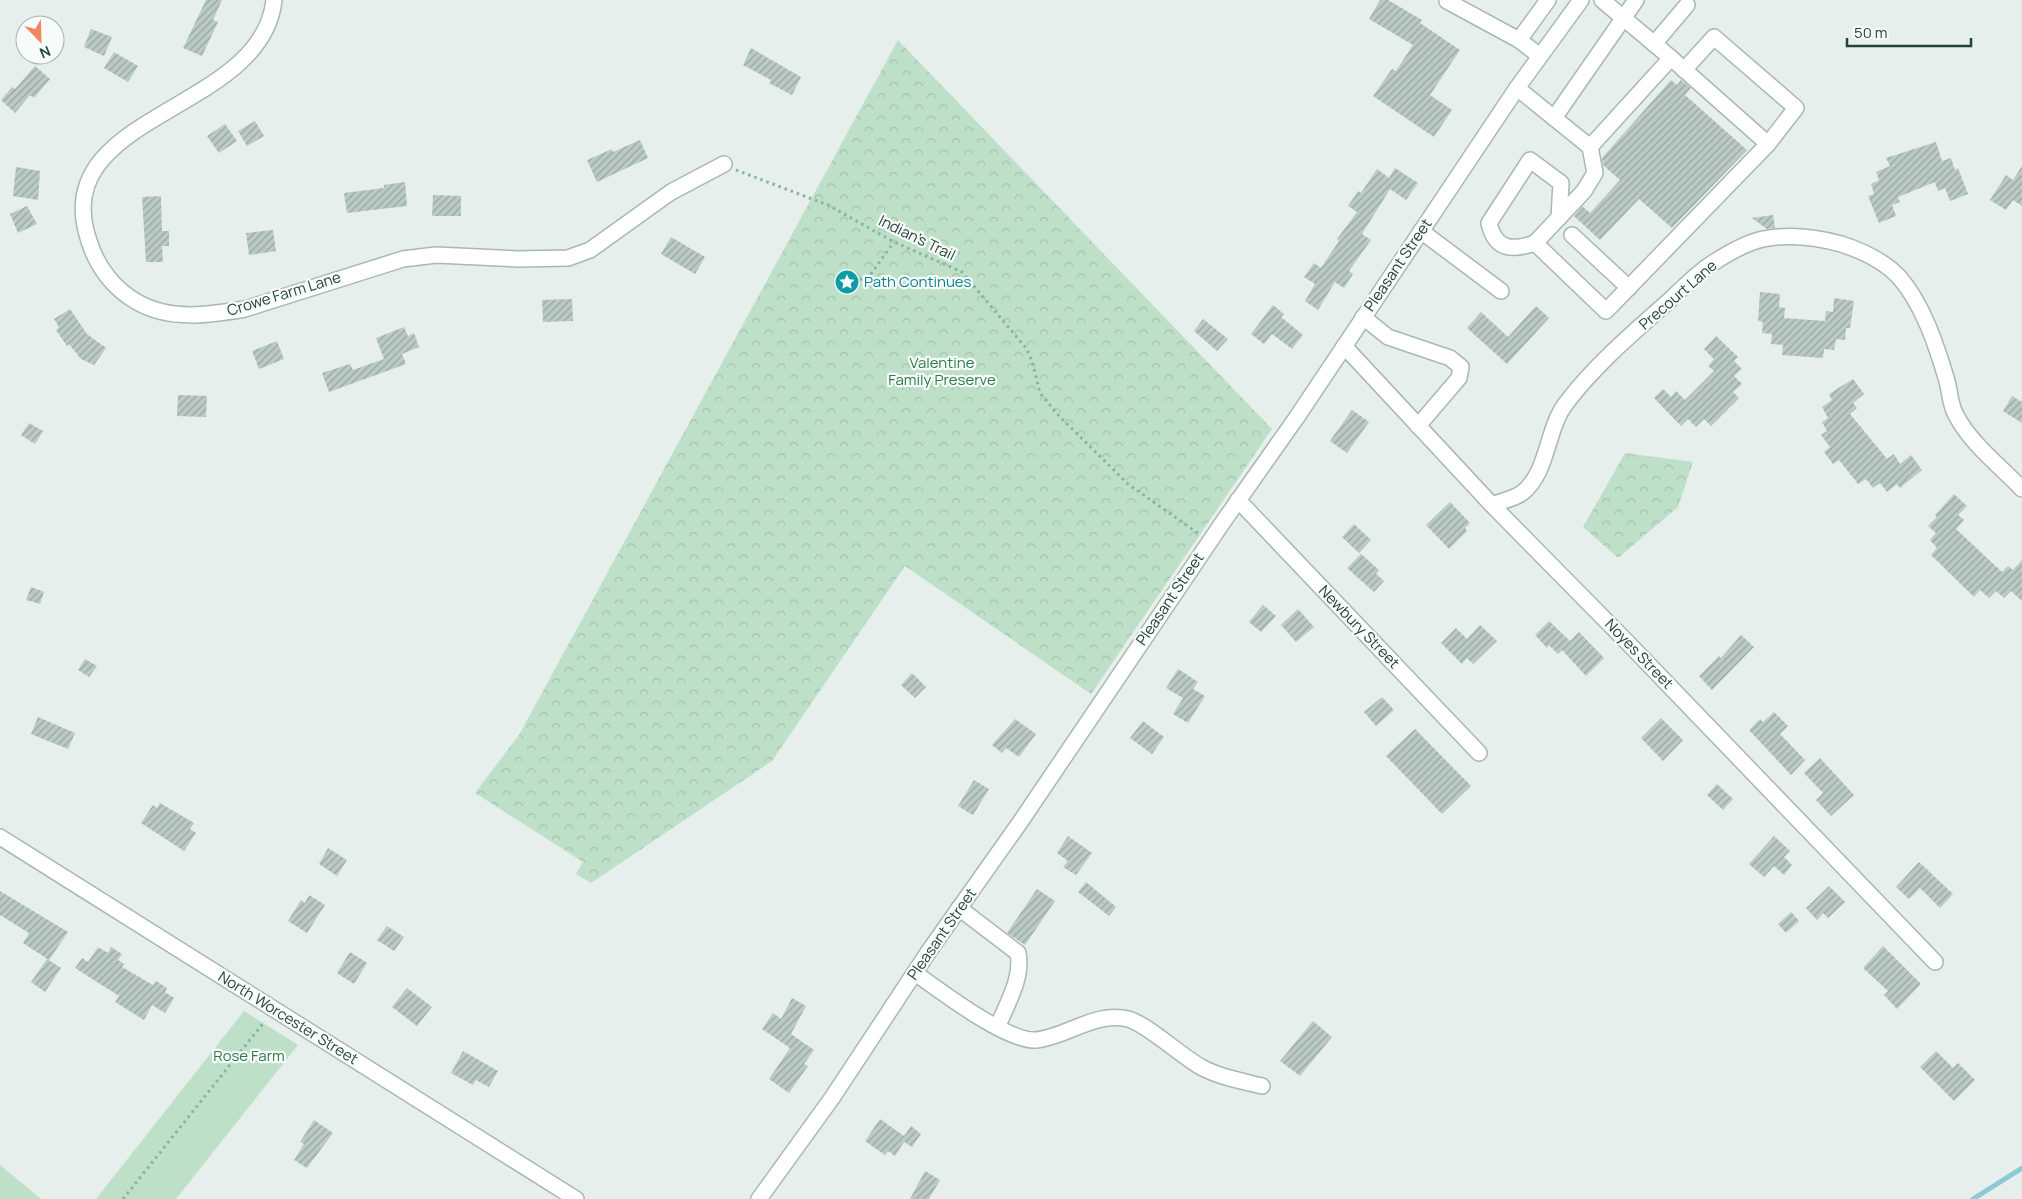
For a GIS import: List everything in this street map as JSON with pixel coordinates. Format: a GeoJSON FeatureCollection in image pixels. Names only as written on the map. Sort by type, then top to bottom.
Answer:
{"type":"FeatureCollection","features":[{"type":"Feature","properties":{"kind":"street","name":"Crowe Farm Lane"},"geometry":{"type":"LineString","coordinates":[[274,0],[272,14],[260,39],[248,56],[205,89],[125,136],[105,155],[85,187],[83,200],[84,224],[98,264],[118,288],[144,307],[174,314],[209,315],[244,309],[403,259],[436,255],[518,259],[568,258],[590,250],[671,192],[724,164]]}},
{"type":"Feature","properties":{"kind":"street","name":"Pleasant Street"},"geometry":{"type":"LineString","coordinates":[[759,1199],[832,1098],[914,973],[1344,346],[1517,88],[1581,0]]}},
{"type":"Feature","properties":{"kind":"street"},"geometry":{"type":"LineString","coordinates":[[1602,0],[1768,144]]}},
{"type":"Feature","properties":{"kind":"street"},"geometry":{"type":"LineString","coordinates":[[1554,118],[1636,0]]}},
{"type":"Feature","properties":{"kind":"street"},"geometry":{"type":"LineString","coordinates":[[1447,1],[1468,5],[1540,56]]}},
{"type":"Feature","properties":{"kind":"street"},"geometry":{"type":"LineString","coordinates":[[1519,40],[1543,2]]}},
{"type":"Feature","properties":{"kind":"street"},"geometry":{"type":"LineString","coordinates":[[1654,44],[1687,5]]}},
{"type":"Feature","properties":{"kind":"street"},"geometry":{"type":"LineString","coordinates":[[1535,243],[1606,311],[1768,144],[1796,108],[1714,37],[1684,70]]}},
{"type":"Feature","properties":{"kind":"street"},"geometry":{"type":"LineString","coordinates":[[1590,147],[1671,58]]}},
{"type":"Feature","properties":{"kind":"street"},"geometry":{"type":"LineString","coordinates":[[1517,88],[1590,147],[1595,173],[1584,191],[1535,243],[1520,248],[1502,245],[1491,232],[1489,223],[1530,160],[1562,183],[1558,218]]}},
{"type":"Feature","properties":{"kind":"street"},"geometry":{"type":"LineString","coordinates":[[1421,231],[1501,291]]}},
{"type":"Feature","properties":{"kind":"street"},"geometry":{"type":"LineString","coordinates":[[1572,235],[1629,288]]}},
{"type":"Feature","properties":{"kind":"street","name":"Precourt Lane"},"geometry":{"type":"LineString","coordinates":[[1492,505],[1521,493],[1533,481],[1554,425],[1565,404],[1579,387],[1646,321],[1711,264],[1737,249],[1762,240],[1784,237],[1813,237],[1851,247],[1883,263],[1899,278],[1912,296],[1923,318],[1939,358],[1955,414],[1969,434],[2022,488]]}},
{"type":"Feature","properties":{"kind":"street"},"geometry":{"type":"LineString","coordinates":[[1363,317],[1388,337],[1450,358],[1461,368],[1459,378],[1418,426]]}},
{"type":"Feature","properties":{"kind":"street","name":"Noyes Street"},"geometry":{"type":"LineString","coordinates":[[1344,346],[1492,505],[1935,962]]}},
{"type":"Feature","properties":{"kind":"street","name":"Newbury Street"},"geometry":{"type":"LineString","coordinates":[[1238,500],[1479,753]]}},
{"type":"Feature","properties":{"kind":"street","name":"North Worcester Street"},"geometry":{"type":"LineString","coordinates":[[0,837],[576,1199]]}},
{"type":"Feature","properties":{"kind":"street"},"geometry":{"type":"LineString","coordinates":[[959,908],[1018,953],[1020,965],[1015,984],[998,1026]]}},
{"type":"Feature","properties":{"kind":"street"},"geometry":{"type":"LineString","coordinates":[[914,973],[963,1008],[1023,1038],[1036,1040],[1086,1023],[1107,1019],[1128,1019],[1202,1067],[1262,1086]]}},
{"type":"Feature","properties":{"kind":"path","name":"Indian's Trail"},"geometry":{"type":"LineString","coordinates":[[724,164],[750,177],[828,205],[894,242],[962,272],[1026,348],[1032,361],[1040,393],[1059,416],[1128,484],[1163,511],[1199,535]]}},
{"type":"Feature","properties":{"kind":"path"},"geometry":{"type":"LineString","coordinates":[[847,282],[868,278],[894,242]]}},
{"type":"Feature","properties":{"kind":"path"},"geometry":{"type":"LineString","coordinates":[[123,1199],[275,1009]]}},
{"type":"Feature","properties":{"kind":"green space","name":"Valentine Family Preserve"},"geometry":{"type":"Polygon","coordinates":[[[898,40],[1272,429],[1091,694],[905,566],[772,761],[591,883],[576,874],[583,862],[475,793],[519,735],[898,40]]]}},
{"type":"Feature","properties":{"kind":"green space"},"geometry":{"type":"Polygon","coordinates":[[[1625,453],[1693,462],[1678,507],[1618,558],[1583,527],[1625,453]]]}},
{"type":"Feature","properties":{"kind":"green space","name":"Rose Farm"},"geometry":{"type":"Polygon","coordinates":[[[244,1011],[298,1045],[176,1199],[96,1199],[244,1011]]]}},
{"type":"Feature","properties":{"kind":"green space"},"geometry":{"type":"Polygon","coordinates":[[[0,1165],[41,1199],[0,1199],[0,1165]]]}},
{"type":"Feature","properties":{"kind":"building"},"geometry":{"type":"Polygon","coordinates":[[[206,0],[222,0],[213,20],[218,22],[202,56],[183,48],[206,0]]]}},
{"type":"Feature","properties":{"kind":"building"},"geometry":{"type":"Polygon","coordinates":[[[1380,0],[1388,0],[1422,20],[1420,23],[1460,50],[1430,95],[1452,110],[1434,137],[1373,96],[1392,69],[1396,71],[1413,45],[1369,19],[1380,0]]]}},
{"type":"Feature","properties":{"kind":"building"},"geometry":{"type":"Polygon","coordinates":[[[91,29],[112,37],[104,56],[84,47],[91,29]]]}},
{"type":"Feature","properties":{"kind":"building"},"geometry":{"type":"Polygon","coordinates":[[[751,48],[801,77],[792,95],[769,83],[771,80],[743,65],[751,48]]]}},
{"type":"Feature","properties":{"kind":"building"},"geometry":{"type":"Polygon","coordinates":[[[114,52],[138,66],[128,82],[104,68],[114,52]]]}},
{"type":"Feature","properties":{"kind":"building"},"geometry":{"type":"Polygon","coordinates":[[[35,66],[50,79],[34,98],[30,95],[15,113],[1,100],[12,87],[15,89],[35,66]]]}},
{"type":"Feature","properties":{"kind":"building"},"geometry":{"type":"Polygon","coordinates":[[[1671,80],[1677,85],[1681,80],[1691,88],[1685,95],[1747,150],[1672,228],[1639,199],[1600,240],[1574,216],[1582,206],[1590,213],[1620,180],[1603,165],[1602,158],[1671,80]]]}},
{"type":"Feature","properties":{"kind":"building"},"geometry":{"type":"Polygon","coordinates":[[[255,121],[264,136],[247,146],[238,131],[255,121]]]}},
{"type":"Feature","properties":{"kind":"building"},"geometry":{"type":"Polygon","coordinates":[[[225,124],[237,141],[219,153],[207,136],[225,124]]]}},
{"type":"Feature","properties":{"kind":"building"},"geometry":{"type":"Polygon","coordinates":[[[640,140],[648,158],[597,182],[587,160],[612,149],[613,152],[640,140]]]}},
{"type":"Feature","properties":{"kind":"building"},"geometry":{"type":"Polygon","coordinates":[[[1936,142],[1942,161],[1951,158],[1955,170],[1958,168],[1968,194],[1950,201],[1945,188],[1938,191],[1935,182],[1898,197],[1900,202],[1892,205],[1896,216],[1879,223],[1868,196],[1874,194],[1871,184],[1879,180],[1876,172],[1890,166],[1886,158],[1936,142]]]}},
{"type":"Feature","properties":{"kind":"building"},"geometry":{"type":"Polygon","coordinates":[[[2022,166],[2022,206],[2013,200],[2006,210],[1990,200],[2006,175],[2013,180],[2022,166]]]}},
{"type":"Feature","properties":{"kind":"building"},"geometry":{"type":"Polygon","coordinates":[[[16,167],[40,171],[38,200],[13,196],[16,167]]]}},
{"type":"Feature","properties":{"kind":"building"},"geometry":{"type":"Polygon","coordinates":[[[1395,168],[1418,183],[1406,200],[1390,189],[1362,234],[1371,240],[1349,271],[1353,274],[1344,288],[1335,282],[1318,310],[1305,301],[1315,284],[1304,277],[1314,263],[1321,268],[1339,241],[1337,239],[1357,212],[1348,206],[1358,191],[1361,193],[1377,169],[1389,178],[1395,168]]]}},
{"type":"Feature","properties":{"kind":"building"},"geometry":{"type":"Polygon","coordinates":[[[405,182],[407,206],[347,213],[344,193],[384,188],[384,185],[405,182]]]}},
{"type":"Feature","properties":{"kind":"building"},"geometry":{"type":"Polygon","coordinates":[[[433,195],[461,196],[461,216],[432,216],[433,195]]]}},
{"type":"Feature","properties":{"kind":"building"},"geometry":{"type":"Polygon","coordinates":[[[161,196],[162,231],[169,231],[169,246],[162,246],[163,262],[146,262],[142,197],[161,196]]]}},
{"type":"Feature","properties":{"kind":"building"},"geometry":{"type":"Polygon","coordinates":[[[27,206],[37,224],[18,233],[10,214],[27,206]]]}},
{"type":"Feature","properties":{"kind":"building"},"geometry":{"type":"Polygon","coordinates":[[[1773,215],[1775,228],[1767,229],[1752,218],[1773,215]]]}},
{"type":"Feature","properties":{"kind":"building"},"geometry":{"type":"Polygon","coordinates":[[[273,230],[276,251],[249,255],[246,233],[273,230]]]}},
{"type":"Feature","properties":{"kind":"building"},"geometry":{"type":"Polygon","coordinates":[[[671,237],[705,257],[695,274],[661,254],[671,237]]]}},
{"type":"Feature","properties":{"kind":"building"},"geometry":{"type":"Polygon","coordinates":[[[1760,292],[1780,294],[1779,307],[1785,308],[1784,318],[1825,321],[1826,311],[1833,312],[1834,298],[1854,301],[1850,328],[1846,328],[1845,340],[1836,339],[1834,350],[1824,349],[1823,358],[1782,355],[1783,345],[1771,344],[1772,334],[1762,333],[1763,322],[1758,321],[1760,292]]]}},
{"type":"Feature","properties":{"kind":"building"},"geometry":{"type":"Polygon","coordinates":[[[572,299],[573,321],[543,322],[542,300],[572,299]]]}},
{"type":"Feature","properties":{"kind":"building"},"geometry":{"type":"Polygon","coordinates":[[[1273,305],[1284,314],[1281,317],[1303,335],[1292,349],[1272,334],[1264,344],[1251,334],[1273,305]]]}},
{"type":"Feature","properties":{"kind":"building"},"geometry":{"type":"Polygon","coordinates":[[[1536,306],[1549,318],[1507,364],[1467,328],[1481,312],[1508,337],[1536,306]]]}},
{"type":"Feature","properties":{"kind":"building"},"geometry":{"type":"Polygon","coordinates":[[[70,309],[87,334],[106,348],[94,365],[81,359],[69,344],[67,346],[56,330],[59,327],[54,319],[70,309]]]}},
{"type":"Feature","properties":{"kind":"building"},"geometry":{"type":"Polygon","coordinates":[[[1203,319],[1228,339],[1217,351],[1194,331],[1203,319]]]}},
{"type":"Feature","properties":{"kind":"building"},"geometry":{"type":"Polygon","coordinates":[[[404,327],[408,336],[414,333],[419,347],[402,354],[406,364],[329,392],[322,373],[350,364],[353,370],[384,359],[376,338],[404,327]]]}},
{"type":"Feature","properties":{"kind":"building"},"geometry":{"type":"Polygon","coordinates":[[[1716,336],[1738,357],[1734,361],[1742,369],[1734,376],[1742,384],[1733,392],[1739,398],[1711,426],[1704,419],[1696,427],[1688,419],[1681,426],[1654,398],[1663,389],[1671,397],[1676,391],[1685,400],[1714,371],[1708,366],[1714,359],[1704,349],[1716,336]]]}},
{"type":"Feature","properties":{"kind":"building"},"geometry":{"type":"Polygon","coordinates":[[[277,341],[284,359],[259,369],[252,351],[277,341]]]}},
{"type":"Feature","properties":{"kind":"building"},"geometry":{"type":"Polygon","coordinates":[[[1853,379],[1864,394],[1853,403],[1857,408],[1850,414],[1887,459],[1894,454],[1900,464],[1911,455],[1922,470],[1900,488],[1897,484],[1887,492],[1880,483],[1873,488],[1866,479],[1858,484],[1839,460],[1833,464],[1824,452],[1830,447],[1821,435],[1827,431],[1822,422],[1828,418],[1822,407],[1832,400],[1829,394],[1853,379]]]}},
{"type":"Feature","properties":{"kind":"building"},"geometry":{"type":"Polygon","coordinates":[[[178,395],[207,396],[206,417],[177,416],[178,395]]]}},
{"type":"Feature","properties":{"kind":"building"},"geometry":{"type":"Polygon","coordinates":[[[2012,396],[2022,402],[2022,423],[2003,411],[2012,396]]]}},
{"type":"Feature","properties":{"kind":"building"},"geometry":{"type":"Polygon","coordinates":[[[1352,410],[1369,422],[1347,453],[1330,441],[1352,410]]]}},
{"type":"Feature","properties":{"kind":"building"},"geometry":{"type":"Polygon","coordinates":[[[29,423],[43,431],[35,444],[21,435],[29,423]]]}},
{"type":"Feature","properties":{"kind":"building"},"geometry":{"type":"Polygon","coordinates":[[[1954,494],[1967,506],[1958,515],[1964,520],[1956,529],[2002,572],[2008,566],[2013,570],[2022,560],[2022,601],[2011,591],[2004,598],[1996,591],[1989,598],[1980,590],[1974,597],[1931,555],[1937,548],[1930,540],[1936,533],[1928,526],[1937,517],[1935,515],[1954,494]]]}},
{"type":"Feature","properties":{"kind":"building"},"geometry":{"type":"Polygon","coordinates":[[[1450,502],[1470,523],[1465,528],[1467,531],[1449,549],[1426,525],[1450,502]]]}},
{"type":"Feature","properties":{"kind":"building"},"geometry":{"type":"Polygon","coordinates":[[[1354,524],[1371,540],[1359,553],[1342,537],[1354,524]]]}},
{"type":"Feature","properties":{"kind":"building"},"geometry":{"type":"Polygon","coordinates":[[[1361,554],[1379,570],[1376,574],[1384,581],[1374,592],[1347,568],[1361,554]]]}},
{"type":"Feature","properties":{"kind":"building"},"geometry":{"type":"Polygon","coordinates":[[[31,587],[44,592],[40,604],[26,600],[31,587]]]}},
{"type":"Feature","properties":{"kind":"building"},"geometry":{"type":"Polygon","coordinates":[[[1263,605],[1276,616],[1261,632],[1249,622],[1263,605]]]}},
{"type":"Feature","properties":{"kind":"building"},"geometry":{"type":"Polygon","coordinates":[[[1298,609],[1314,627],[1296,642],[1281,625],[1298,609]]]}},
{"type":"Feature","properties":{"kind":"building"},"geometry":{"type":"Polygon","coordinates":[[[1549,621],[1570,641],[1579,632],[1604,658],[1586,676],[1562,650],[1558,654],[1549,645],[1547,648],[1535,635],[1549,621]]]}},
{"type":"Feature","properties":{"kind":"building"},"geometry":{"type":"Polygon","coordinates":[[[1480,625],[1497,641],[1473,664],[1467,658],[1462,664],[1441,643],[1456,628],[1467,639],[1480,625]]]}},
{"type":"Feature","properties":{"kind":"building"},"geometry":{"type":"Polygon","coordinates":[[[1741,635],[1754,647],[1712,690],[1699,676],[1719,656],[1721,658],[1741,635]]]}},
{"type":"Feature","properties":{"kind":"building"},"geometry":{"type":"Polygon","coordinates":[[[85,659],[97,666],[89,677],[78,670],[85,659]]]}},
{"type":"Feature","properties":{"kind":"building"},"geometry":{"type":"Polygon","coordinates":[[[1178,669],[1198,682],[1193,689],[1205,696],[1188,723],[1173,714],[1183,698],[1166,688],[1178,669]]]}},
{"type":"Feature","properties":{"kind":"building"},"geometry":{"type":"Polygon","coordinates":[[[912,673],[926,687],[915,698],[901,685],[912,673]]]}},
{"type":"Feature","properties":{"kind":"building"},"geometry":{"type":"Polygon","coordinates":[[[1382,697],[1394,710],[1376,726],[1364,712],[1382,697]]]}},
{"type":"Feature","properties":{"kind":"building"},"geometry":{"type":"Polygon","coordinates":[[[1774,712],[1788,726],[1780,734],[1805,760],[1791,775],[1749,730],[1760,719],[1763,722],[1774,712]]]}},
{"type":"Feature","properties":{"kind":"building"},"geometry":{"type":"Polygon","coordinates":[[[38,717],[75,733],[68,749],[31,734],[38,717]]]}},
{"type":"Feature","properties":{"kind":"building"},"geometry":{"type":"Polygon","coordinates":[[[1661,718],[1683,740],[1663,761],[1641,738],[1661,718]]]}},
{"type":"Feature","properties":{"kind":"building"},"geometry":{"type":"Polygon","coordinates":[[[1015,719],[1036,734],[1019,757],[1006,748],[1002,753],[992,745],[1015,719]]]}},
{"type":"Feature","properties":{"kind":"building"},"geometry":{"type":"Polygon","coordinates":[[[1143,721],[1164,737],[1152,754],[1130,738],[1143,721]]]}},
{"type":"Feature","properties":{"kind":"building"},"geometry":{"type":"Polygon","coordinates":[[[1415,729],[1471,786],[1442,814],[1386,756],[1415,729]]]}},
{"type":"Feature","properties":{"kind":"building"},"geometry":{"type":"Polygon","coordinates":[[[1820,758],[1854,795],[1831,816],[1816,800],[1823,793],[1804,773],[1820,758]]]}},
{"type":"Feature","properties":{"kind":"building"},"geometry":{"type":"Polygon","coordinates":[[[974,780],[989,789],[973,815],[958,806],[974,780]]]}},
{"type":"Feature","properties":{"kind":"building"},"geometry":{"type":"Polygon","coordinates":[[[1717,784],[1733,799],[1723,810],[1707,795],[1717,784]]]}},
{"type":"Feature","properties":{"kind":"building"},"geometry":{"type":"Polygon","coordinates":[[[160,803],[194,823],[190,829],[196,833],[184,851],[141,823],[153,805],[157,808],[160,803]]]}},
{"type":"Feature","properties":{"kind":"building"},"geometry":{"type":"Polygon","coordinates":[[[1068,836],[1092,853],[1076,875],[1063,867],[1068,861],[1057,853],[1068,836]]]}},
{"type":"Feature","properties":{"kind":"building"},"geometry":{"type":"Polygon","coordinates":[[[1774,836],[1790,851],[1784,857],[1792,865],[1784,875],[1774,866],[1764,877],[1749,864],[1774,836]]]}},
{"type":"Feature","properties":{"kind":"building"},"geometry":{"type":"Polygon","coordinates":[[[328,848],[347,860],[337,876],[319,864],[328,848]]]}},
{"type":"Feature","properties":{"kind":"building"},"geometry":{"type":"Polygon","coordinates":[[[1919,862],[1953,894],[1940,908],[1920,888],[1909,899],[1896,887],[1919,862]]]}},
{"type":"Feature","properties":{"kind":"building"},"geometry":{"type":"Polygon","coordinates":[[[1086,882],[1116,907],[1109,916],[1078,892],[1086,882]]]}},
{"type":"Feature","properties":{"kind":"building"},"geometry":{"type":"Polygon","coordinates":[[[1829,886],[1845,902],[1828,918],[1823,913],[1817,920],[1806,908],[1829,886]]]}},
{"type":"Feature","properties":{"kind":"building"},"geometry":{"type":"Polygon","coordinates":[[[1037,889],[1055,901],[1025,945],[1007,933],[1037,889]]]}},
{"type":"Feature","properties":{"kind":"building"},"geometry":{"type":"Polygon","coordinates":[[[0,891],[68,932],[49,960],[23,943],[29,933],[0,915],[0,891]]]}},
{"type":"Feature","properties":{"kind":"building"},"geometry":{"type":"Polygon","coordinates":[[[309,895],[325,905],[307,933],[288,921],[301,900],[305,903],[309,895]]]}},
{"type":"Feature","properties":{"kind":"building"},"geometry":{"type":"Polygon","coordinates":[[[1791,912],[1799,921],[1786,933],[1778,924],[1791,912]]]}},
{"type":"Feature","properties":{"kind":"building"},"geometry":{"type":"Polygon","coordinates":[[[387,926],[404,937],[394,951],[377,940],[387,926]]]}},
{"type":"Feature","properties":{"kind":"building"},"geometry":{"type":"Polygon","coordinates":[[[1883,946],[1921,984],[1897,1009],[1884,995],[1888,991],[1863,968],[1883,946]]]}},
{"type":"Feature","properties":{"kind":"building"},"geometry":{"type":"Polygon","coordinates":[[[98,947],[108,953],[111,947],[122,954],[118,960],[124,964],[122,967],[153,985],[156,981],[167,988],[165,992],[174,998],[165,1013],[152,1005],[144,1020],[115,1002],[119,996],[75,968],[82,958],[88,962],[98,947]]]}},
{"type":"Feature","properties":{"kind":"building"},"geometry":{"type":"Polygon","coordinates":[[[350,952],[367,963],[354,984],[337,973],[350,952]]]}},
{"type":"Feature","properties":{"kind":"building"},"geometry":{"type":"Polygon","coordinates":[[[47,959],[61,968],[45,992],[31,982],[47,959]]]}},
{"type":"Feature","properties":{"kind":"building"},"geometry":{"type":"Polygon","coordinates":[[[407,988],[432,1007],[417,1026],[392,1007],[407,988]]]}},
{"type":"Feature","properties":{"kind":"building"},"geometry":{"type":"Polygon","coordinates":[[[792,998],[806,1006],[791,1034],[814,1050],[804,1064],[808,1066],[789,1093],[769,1079],[790,1048],[762,1029],[773,1013],[781,1019],[792,998]]]}},
{"type":"Feature","properties":{"kind":"building"},"geometry":{"type":"Polygon","coordinates":[[[1313,1021],[1332,1037],[1300,1076],[1280,1061],[1313,1021]]]}},
{"type":"Feature","properties":{"kind":"building"},"geometry":{"type":"Polygon","coordinates":[[[463,1051],[498,1071],[489,1087],[476,1080],[473,1085],[451,1073],[463,1051]]]}},
{"type":"Feature","properties":{"kind":"building"},"geometry":{"type":"Polygon","coordinates":[[[1936,1051],[1953,1068],[1958,1063],[1975,1080],[1954,1101],[1920,1067],[1936,1051]]]}},
{"type":"Feature","properties":{"kind":"building"},"geometry":{"type":"Polygon","coordinates":[[[880,1119],[904,1136],[911,1126],[921,1134],[912,1147],[904,1142],[895,1156],[888,1151],[885,1155],[865,1141],[880,1119]]]}},
{"type":"Feature","properties":{"kind":"building"},"geometry":{"type":"Polygon","coordinates":[[[314,1120],[333,1133],[307,1168],[294,1160],[304,1144],[300,1142],[314,1120]]]}},
{"type":"Feature","properties":{"kind":"building"},"geometry":{"type":"Polygon","coordinates":[[[925,1171],[940,1180],[929,1199],[910,1199],[925,1171]]]}},
{"type":"Feature","properties":{"kind":"waterway"},"geometry":{"type":"LineString","coordinates":[[1973,1199],[2022,1168]]}},
{"type":"Feature","properties":{"kind":"place","name":"Path Continues"},"geometry":{"type":"Point","coordinates":[847,282]}}]}
